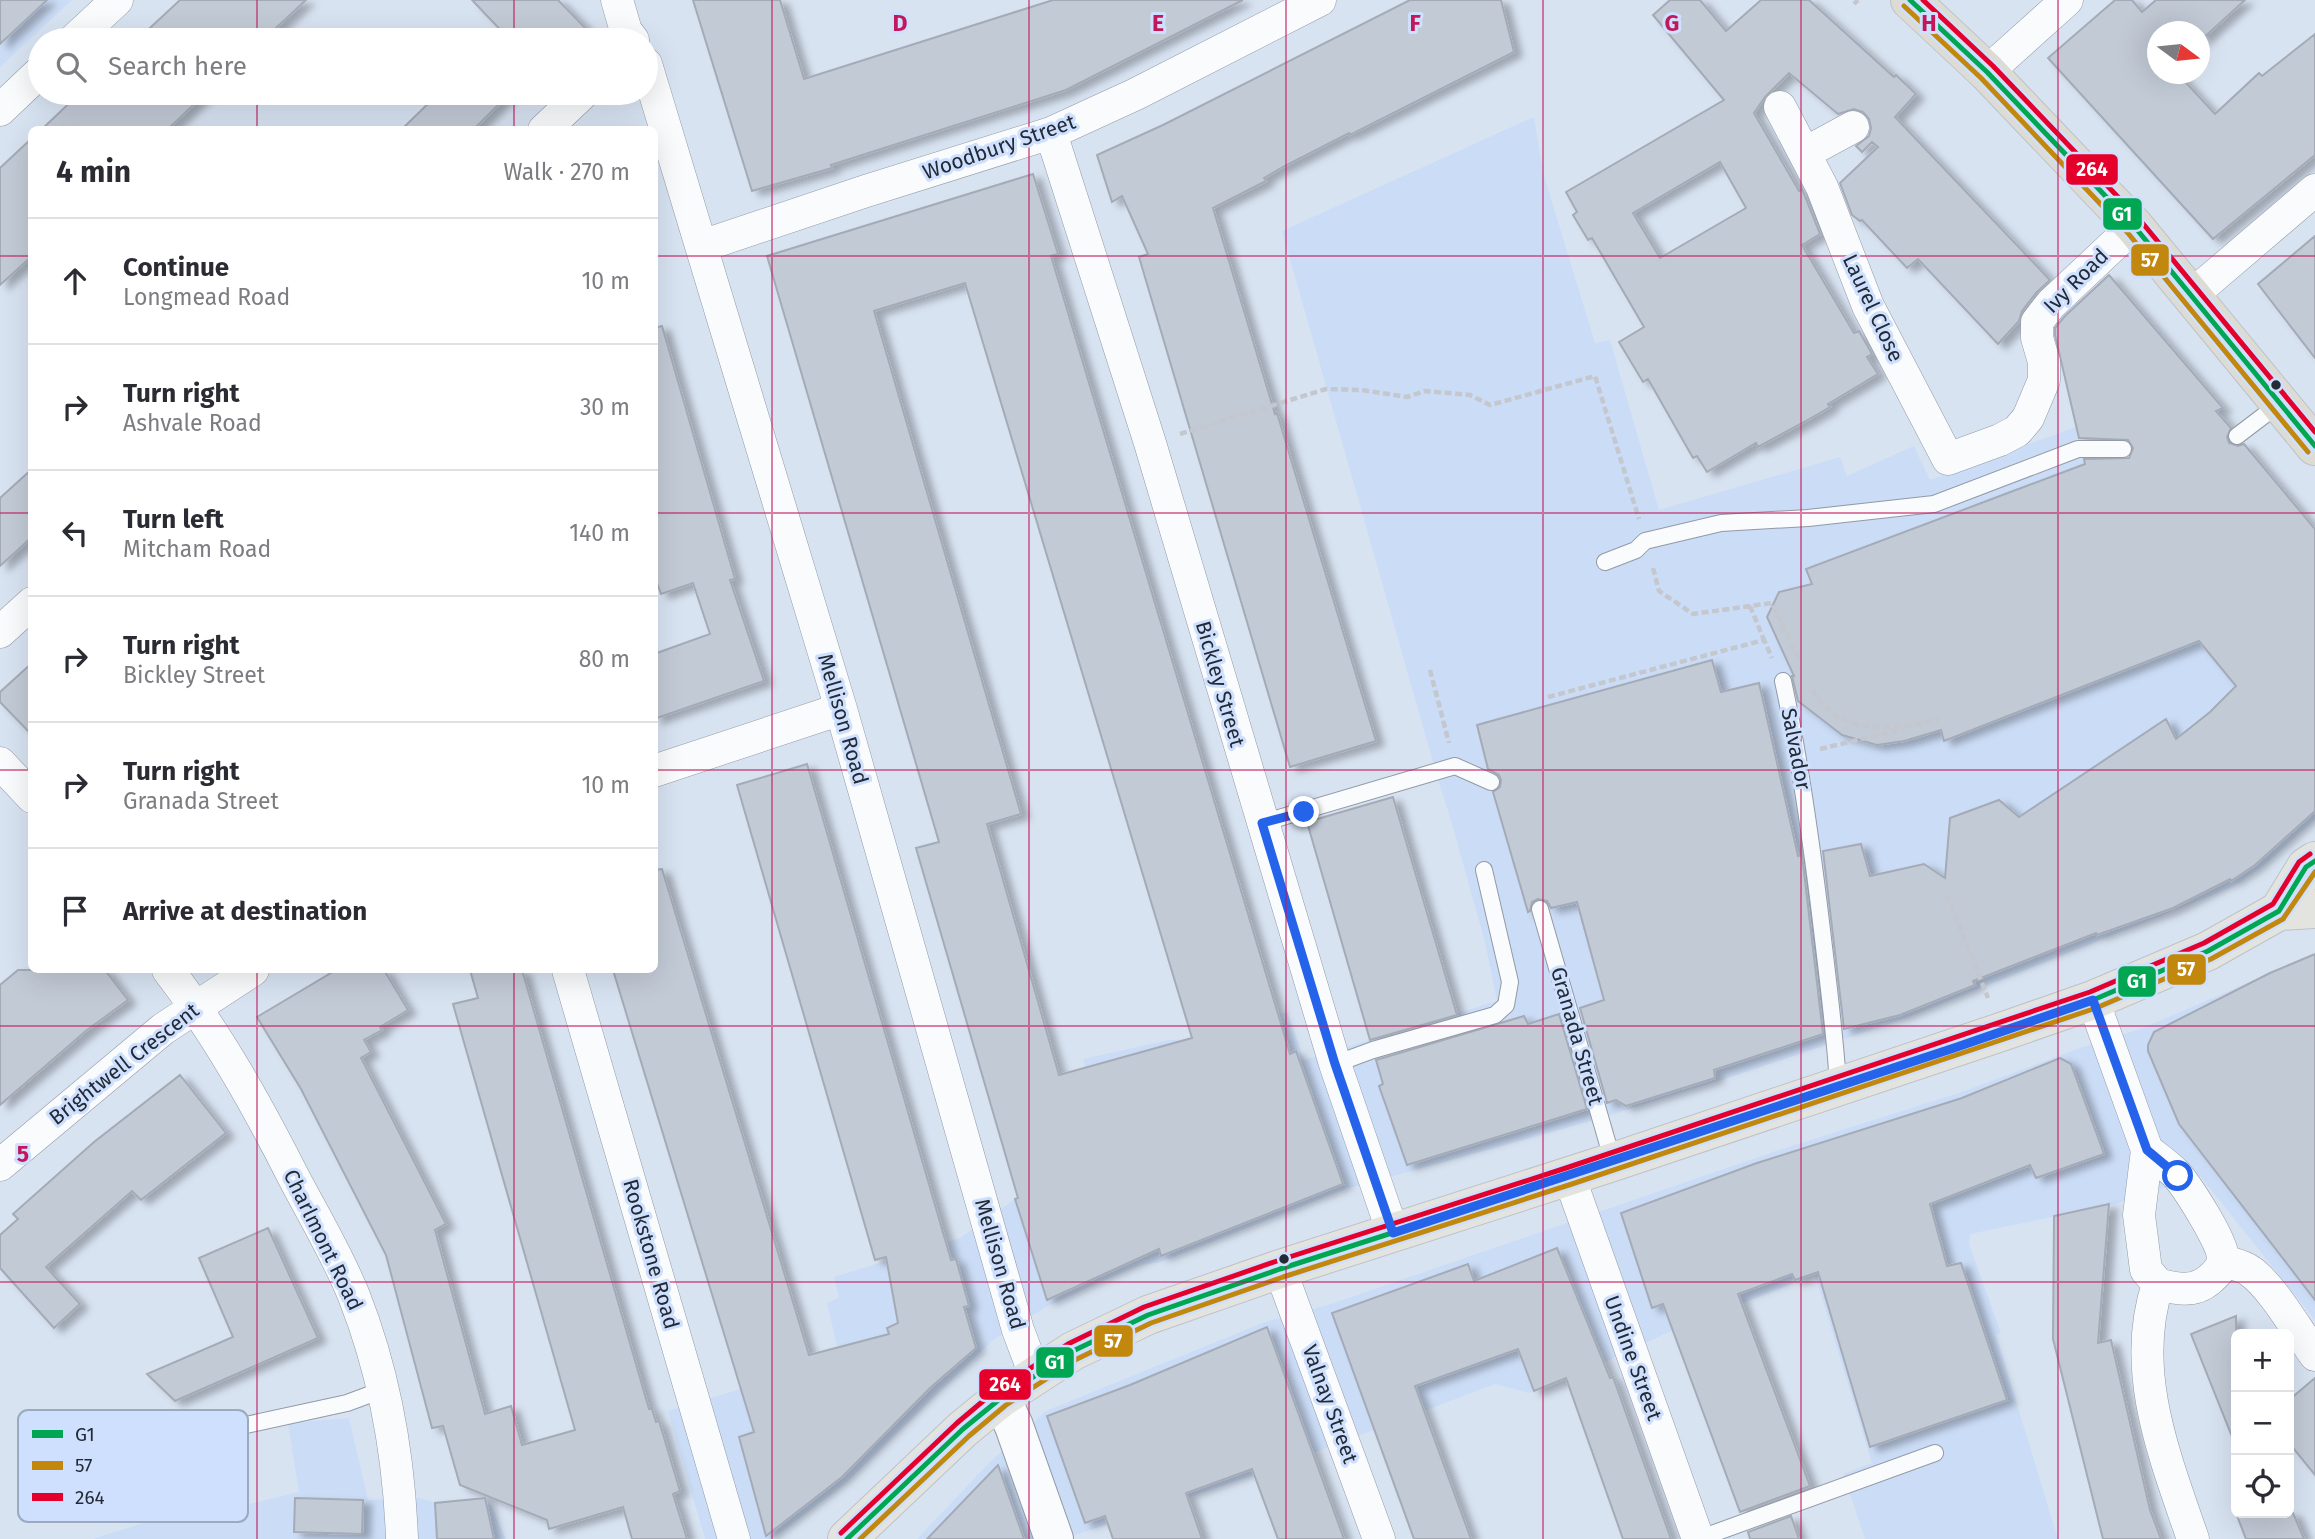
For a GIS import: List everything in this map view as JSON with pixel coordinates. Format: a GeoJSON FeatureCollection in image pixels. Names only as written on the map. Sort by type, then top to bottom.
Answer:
{"type":"FeatureCollection","features":[{"type":"Feature","properties":{"kind":"highway"},"geometry":{"type":"LineString","coordinates":[[1910,0],[1987,72],[2134,226],[2315,446]]}},
{"type":"Feature","properties":{"kind":"main road"},"geometry":{"type":"LineString","coordinates":[[848,1539],[963,1429],[1001,1398],[1073,1351],[1148,1315],[2093,1000],[2297,910],[2306,867],[2315,861]]}},
{"type":"Feature","properties":{"kind":"street"},"geometry":{"type":"LineString","coordinates":[[87,28],[117,0]]}},
{"type":"Feature","properties":{"kind":"street"},"geometry":{"type":"LineString","coordinates":[[617,0],[625,28]]}},
{"type":"Feature","properties":{"kind":"street","name":"Woodbury Street"},"geometry":{"type":"LineString","coordinates":[[702,246],[1051,133],[1136,94],[1321,0]]}},
{"type":"Feature","properties":{"kind":"street"},"geometry":{"type":"LineString","coordinates":[[1987,72],[2067,0]]}},
{"type":"Feature","properties":{"kind":"street"},"geometry":{"type":"LineString","coordinates":[[0,110],[28,83]]}},
{"type":"Feature","properties":{"kind":"street","name":"Mellison Road"},"geometry":{"type":"LineString","coordinates":[[658,103],[841,709],[1018,1330],[1035,1375]]}},
{"type":"Feature","properties":{"kind":"street"},"geometry":{"type":"LineString","coordinates":[[548,126],[570,105]]}},
{"type":"Feature","properties":{"kind":"street","name":"Laurel Close"},"geometry":{"type":"LineString","coordinates":[[1780,107],[1822,187],[1868,306],[1948,459]]}},
{"type":"Feature","properties":{"kind":"street"},"geometry":{"type":"LineString","coordinates":[[1805,153],[1853,127]]}},
{"type":"Feature","properties":{"kind":"street","name":"Bickley Street"},"geometry":{"type":"LineString","coordinates":[[1051,133],[1150,443],[1335,1064],[1393,1233]]}},
{"type":"Feature","properties":{"kind":"street"},"geometry":{"type":"LineString","coordinates":[[2192,295],[2315,190]]}},
{"type":"Feature","properties":{"kind":"street","name":"Ivy Road"},"geometry":{"type":"LineString","coordinates":[[1948,459],[2000,440],[2017,430],[2028,418],[2044,380],[2045,362],[2037,338],[2037,322],[2051,304],[2134,226]]}},
{"type":"Feature","properties":{"kind":"street"},"geometry":{"type":"LineString","coordinates":[[0,632],[28,607]]}},
{"type":"Feature","properties":{"kind":"street"},"geometry":{"type":"LineString","coordinates":[[658,770],[841,709]]}},
{"type":"Feature","properties":{"kind":"street"},"geometry":{"type":"LineString","coordinates":[[0,763],[28,793]]}},
{"type":"Feature","properties":{"kind":"street","name":"Charlmont Road"},"geometry":{"type":"LineString","coordinates":[[170,973],[196,1006],[246,1087],[354,1295],[382,1391],[391,1440],[402,1539]]}},
{"type":"Feature","properties":{"kind":"street","name":"Brightwell Crescent"},"geometry":{"type":"LineString","coordinates":[[0,1165],[163,1029],[248,973]]}},
{"type":"Feature","properties":{"kind":"street","name":"Rookstone Road"},"geometry":{"type":"LineString","coordinates":[[569,973],[734,1539]]}},
{"type":"Feature","properties":{"kind":"street"},"geometry":{"type":"LineString","coordinates":[[2093,1000],[2147,1150],[2139,1215],[2146,1270],[2158,1284],[2191,1289],[2206,1283],[2219,1271],[2224,1261],[2218,1238],[2178,1176],[2147,1150]]}},
{"type":"Feature","properties":{"kind":"street","name":"Undine Street"},"geometry":{"type":"LineString","coordinates":[[1570,1176],[1698,1539]]}},
{"type":"Feature","properties":{"kind":"street"},"geometry":{"type":"LineString","coordinates":[[2224,1261],[2252,1272],[2315,1355]]}},
{"type":"Feature","properties":{"kind":"street","name":"Valnay Street"},"geometry":{"type":"LineString","coordinates":[[1280,1269],[1379,1539]]}},
{"type":"Feature","properties":{"kind":"street"},"geometry":{"type":"LineString","coordinates":[[2158,1284],[2147,1328],[2145,1360],[2160,1443],[2193,1539]]}},
{"type":"Feature","properties":{"kind":"street"},"geometry":{"type":"LineString","coordinates":[[1001,1398],[1014,1426],[1054,1539]]}},
{"type":"Feature","properties":{"kind":"lane"},"geometry":{"type":"LineString","coordinates":[[2237,436],[2279,404]]}},
{"type":"Feature","properties":{"kind":"lane"},"geometry":{"type":"LineString","coordinates":[[1605,562],[1636,550],[1645,541],[1721,523],[1808,518],[1934,504],[2078,449],[2123,449]]}},
{"type":"Feature","properties":{"kind":"lane","name":"Salvador"},"geometry":{"type":"LineString","coordinates":[[1783,681],[1799,754],[1835,1032],[1838,1085]]}},
{"type":"Feature","properties":{"kind":"lane"},"geometry":{"type":"LineString","coordinates":[[1262,823],[1455,766],[1491,782]]}},
{"type":"Feature","properties":{"kind":"lane"},"geometry":{"type":"LineString","coordinates":[[1335,1064],[1373,1050],[1495,1015],[1506,1005],[1510,982],[1484,870]]}},
{"type":"Feature","properties":{"kind":"lane","name":"Granada Street"},"geometry":{"type":"LineString","coordinates":[[1540,909],[1613,1162]]}},
{"type":"Feature","properties":{"kind":"lane"},"geometry":{"type":"LineString","coordinates":[[248,1426],[347,1403],[382,1391]]}},
{"type":"Feature","properties":{"kind":"lane"},"geometry":{"type":"LineString","coordinates":[[1698,1539],[1936,1453]]}},
{"type":"Feature","properties":{"kind":"path"},"geometry":{"type":"LineString","coordinates":[[1150,443],[1326,388],[1407,397],[1425,391],[1470,396],[1490,405],[1595,376],[1659,591],[1693,614],[1772,603],[1801,664]]}},
{"type":"Feature","properties":{"kind":"path","name":"Salvador"},"geometry":{"type":"LineString","coordinates":[[1750,606],[1783,681]]}},
{"type":"Feature","properties":{"kind":"path"},"geometry":{"type":"LineString","coordinates":[[1548,697],[1764,640]]}},
{"type":"Feature","properties":{"kind":"path"},"geometry":{"type":"LineString","coordinates":[[1430,670],[1455,766]]}},
{"type":"Feature","properties":{"kind":"path"},"geometry":{"type":"LineString","coordinates":[[1813,688],[1818,701],[1845,720],[1878,728],[1918,726]]}},
{"type":"Feature","properties":{"kind":"path"},"geometry":{"type":"LineString","coordinates":[[1799,754],[1939,719]]}},
{"type":"Feature","properties":{"kind":"path"},"geometry":{"type":"LineString","coordinates":[[1947,895],[1984,991],[2004,1031]]}},
{"type":"Feature","properties":{"kind":"shaded area"},"geometry":{"type":"Polygon","coordinates":[[[0,0],[72,0],[42,28],[28,28],[28,41],[0,67],[0,0]]]}},
{"type":"Feature","properties":{"kind":"shaded area"},"geometry":{"type":"Polygon","coordinates":[[[1534,117],[1544,176],[1595,343],[1610,340],[1659,510],[1840,457],[1847,476],[1914,446],[1930,480],[2076,427],[2052,324],[2109,275],[2224,410],[2219,414],[2315,529],[2315,819],[2267,863],[2233,887],[1901,1020],[1588,1122],[1346,1189],[1161,1262],[1141,1265],[1098,1283],[1046,1307],[993,1340],[844,1485],[772,1539],[705,1539],[668,1411],[840,1359],[827,1303],[839,1298],[834,1277],[960,1238],[1015,1199],[1114,1167],[1083,1059],[1169,1040],[1195,1039],[1287,1012],[1304,1060],[1497,1001],[1485,942],[1282,231],[1534,117]]]}},
{"type":"Feature","properties":{"kind":"shaded area"},"geometry":{"type":"Polygon","coordinates":[[[2315,954],[2315,1320],[2200,1176],[2119,1203],[1970,1234],[1969,1244],[2001,1333],[1996,1335],[2058,1539],[1865,1539],[1843,1474],[1872,1463],[1815,1275],[1673,1330],[1603,1363],[1529,1393],[1495,1384],[1255,1475],[1063,1539],[917,1539],[992,1460],[1046,1411],[1265,1322],[1328,1305],[1776,1151],[1959,1093],[2080,1048],[2143,1028],[2315,954]]]}},
{"type":"Feature","properties":{"kind":"shaded area"},"geometry":{"type":"Polygon","coordinates":[[[349,1418],[368,1500],[420,1498],[436,1503],[488,1498],[506,1539],[93,1539],[146,1522],[248,1522],[248,1504],[299,1492],[288,1423],[349,1418]]]}},
{"type":"Feature","properties":{"kind":"building"},"geometry":{"type":"Polygon","coordinates":[[[0,0],[47,0],[0,44],[0,0]]]}},
{"type":"Feature","properties":{"kind":"building"},"geometry":{"type":"Polygon","coordinates":[[[180,0],[306,0],[276,28],[150,28],[180,0]]]}},
{"type":"Feature","properties":{"kind":"building"},"geometry":{"type":"Polygon","coordinates":[[[472,0],[558,0],[585,28],[499,28],[472,0]]]}},
{"type":"Feature","properties":{"kind":"building"},"geometry":{"type":"Polygon","coordinates":[[[693,0],[780,0],[804,79],[1053,0],[1243,0],[1066,90],[831,165],[832,168],[752,191],[693,0]]]}},
{"type":"Feature","properties":{"kind":"building"},"geometry":{"type":"Polygon","coordinates":[[[1410,0],[1501,0],[1514,52],[1283,167],[1264,178],[1266,181],[1213,208],[1376,741],[1290,767],[1139,257],[1148,254],[1122,196],[1112,202],[1097,155],[1163,125],[1410,0]]]}},
{"type":"Feature","properties":{"kind":"building"},"geometry":{"type":"Polygon","coordinates":[[[1670,0],[1700,0],[1726,31],[1761,0],[1809,0],[1916,94],[1895,117],[2050,280],[2036,293],[2022,311],[2019,321],[1998,344],[1918,259],[1907,268],[1862,220],[1852,215],[1840,183],[1878,147],[1872,142],[1862,152],[1856,146],[1869,136],[1869,119],[1863,112],[1854,109],[1838,114],[1789,73],[1765,97],[1754,113],[1799,191],[1802,189],[1820,234],[1802,245],[1854,333],[1859,331],[1872,354],[1867,357],[1878,374],[1828,404],[1830,407],[1806,421],[1758,447],[1756,443],[1707,472],[1697,456],[1693,458],[1648,379],[1643,382],[1619,342],[1644,327],[1592,238],[1588,240],[1573,215],[1577,212],[1566,192],[1724,100],[1653,15],[1670,0]],[[1720,162],[1633,213],[1660,258],[1746,208],[1720,162]]]}},
{"type":"Feature","properties":{"kind":"building"},"geometry":{"type":"Polygon","coordinates":[[[2115,0],[2132,0],[2142,12],[2156,0],[2245,0],[2210,32],[2210,21],[2147,21],[2147,84],[2187,84],[2215,114],[2259,73],[2262,76],[2315,34],[2315,155],[2213,239],[2048,58],[2115,0]]]}},
{"type":"Feature","properties":{"kind":"building"},"geometry":{"type":"Polygon","coordinates":[[[67,105],[193,105],[171,126],[45,126],[67,105]]]}},
{"type":"Feature","properties":{"kind":"building"},"geometry":{"type":"Polygon","coordinates":[[[427,105],[498,105],[477,126],[405,126],[427,105]]]}},
{"type":"Feature","properties":{"kind":"building"},"geometry":{"type":"Polygon","coordinates":[[[28,142],[28,260],[0,285],[0,168],[28,142]]]}},
{"type":"Feature","properties":{"kind":"building"},"geometry":{"type":"Polygon","coordinates":[[[1033,174],[1058,254],[1051,256],[1290,1054],[1296,1051],[1343,1184],[1161,1256],[1159,1249],[1047,1300],[1015,1199],[1018,1198],[916,848],[939,842],[767,256],[1033,174]],[[965,283],[874,311],[1021,814],[987,824],[1059,1075],[1192,1038],[965,283]]]}},
{"type":"Feature","properties":{"kind":"building"},"geometry":{"type":"Polygon","coordinates":[[[2315,236],[2315,358],[2258,284],[2315,236]]]}},
{"type":"Feature","properties":{"kind":"building"},"geometry":{"type":"Polygon","coordinates":[[[2109,275],[2223,408],[2216,411],[2231,428],[2227,437],[2229,443],[2238,446],[2244,444],[2315,529],[2315,811],[2255,865],[2231,881],[2230,879],[2173,908],[2097,935],[2096,933],[1973,981],[1975,985],[1900,1015],[1844,1029],[1823,851],[1861,844],[1870,876],[1924,864],[1945,878],[1950,818],[1999,800],[2019,817],[2166,719],[2176,739],[2210,712],[2236,686],[2199,641],[1944,741],[1941,730],[1904,741],[1877,745],[1842,735],[1798,701],[1794,676],[1767,617],[1779,592],[1812,584],[1806,569],[2085,464],[2084,459],[2129,458],[2133,448],[2128,440],[2079,438],[2055,335],[2055,328],[2065,316],[2109,275]]]}},
{"type":"Feature","properties":{"kind":"building"},"geometry":{"type":"Polygon","coordinates":[[[662,326],[735,579],[730,580],[764,681],[658,718],[658,653],[710,634],[693,583],[661,594],[658,585],[658,327],[662,326]]]}},
{"type":"Feature","properties":{"kind":"building"},"geometry":{"type":"Polygon","coordinates":[[[28,473],[28,541],[0,566],[0,498],[28,473]]]}},
{"type":"Feature","properties":{"kind":"building"},"geometry":{"type":"Polygon","coordinates":[[[1712,660],[1721,692],[1759,683],[1798,856],[1802,855],[1823,1034],[1714,1070],[1715,1078],[1626,1106],[1616,1100],[1607,1103],[1580,1008],[1604,1000],[1577,902],[1551,908],[1547,901],[1538,899],[1532,902],[1528,912],[1493,792],[1500,787],[1501,780],[1499,775],[1488,769],[1477,725],[1712,660]]]}},
{"type":"Feature","properties":{"kind":"building"},"geometry":{"type":"Polygon","coordinates":[[[28,667],[28,731],[0,702],[0,692],[28,667]]]}},
{"type":"Feature","properties":{"kind":"building"},"geometry":{"type":"Polygon","coordinates":[[[807,764],[951,1260],[956,1259],[969,1306],[964,1307],[976,1348],[931,1387],[842,1477],[766,1536],[739,1437],[754,1432],[614,973],[658,973],[658,870],[662,869],[809,1355],[889,1334],[887,1328],[898,1323],[886,1257],[875,1260],[737,785],[807,764]]]}},
{"type":"Feature","properties":{"kind":"building"},"geometry":{"type":"Polygon","coordinates":[[[1393,797],[1457,1015],[1370,1040],[1307,822],[1393,797]]]}},
{"type":"Feature","properties":{"kind":"building"},"geometry":{"type":"Polygon","coordinates":[[[2315,954],[2315,1300],[2179,1124],[2148,1051],[2148,1045],[2154,1032],[2270,973],[2315,954]]]}},
{"type":"Feature","properties":{"kind":"building"},"geometry":{"type":"Polygon","coordinates":[[[18,970],[28,970],[28,973],[107,973],[128,1000],[87,1030],[0,1105],[0,985],[18,970]]]}},
{"type":"Feature","properties":{"kind":"building"},"geometry":{"type":"Polygon","coordinates":[[[331,973],[386,973],[408,1010],[364,1040],[371,1052],[361,1058],[446,1224],[435,1230],[485,1414],[511,1406],[522,1445],[575,1430],[453,1004],[478,998],[471,973],[523,973],[649,1409],[652,1409],[656,1422],[659,1421],[680,1491],[673,1494],[687,1539],[632,1539],[623,1507],[549,1529],[547,1520],[460,1485],[443,1426],[432,1428],[386,1255],[301,1089],[257,1017],[331,973]]]}},
{"type":"Feature","properties":{"kind":"building"},"geometry":{"type":"Polygon","coordinates":[[[1559,1014],[1587,1109],[1407,1165],[1379,1086],[1383,1084],[1376,1060],[1524,1016],[1528,1024],[1559,1014]]]}},
{"type":"Feature","properties":{"kind":"building"},"geometry":{"type":"Polygon","coordinates":[[[2060,1058],[2071,1064],[2104,1154],[2036,1178],[2030,1165],[1930,1204],[1947,1266],[1961,1263],[2007,1400],[1870,1447],[1818,1272],[1795,1280],[1792,1274],[1738,1294],[1810,1486],[1740,1512],[1663,1304],[1652,1308],[1621,1213],[1757,1163],[1962,1098],[2060,1058]]]}},
{"type":"Feature","properties":{"kind":"building"},"geometry":{"type":"Polygon","coordinates":[[[180,1075],[226,1133],[141,1200],[132,1191],[46,1267],[80,1304],[54,1328],[0,1268],[0,1235],[18,1219],[13,1214],[94,1142],[180,1075]]]}},
{"type":"Feature","properties":{"kind":"building"},"geometry":{"type":"Polygon","coordinates":[[[2109,1204],[2098,1343],[2111,1340],[2150,1510],[2161,1539],[2103,1539],[2053,1339],[2054,1216],[2109,1204]]]}},
{"type":"Feature","properties":{"kind":"building"},"geometry":{"type":"Polygon","coordinates":[[[268,1228],[318,1338],[175,1401],[147,1374],[233,1337],[199,1258],[268,1228]]]}},
{"type":"Feature","properties":{"kind":"building"},"geometry":{"type":"Polygon","coordinates":[[[1557,1248],[1610,1378],[1613,1377],[1671,1539],[1623,1539],[1566,1378],[1534,1391],[1518,1349],[1415,1386],[1471,1539],[1414,1539],[1332,1313],[1468,1264],[1474,1281],[1557,1248]]]}},
{"type":"Feature","properties":{"kind":"building"},"geometry":{"type":"Polygon","coordinates":[[[2236,1316],[2236,1329],[2231,1329],[2231,1434],[2191,1334],[2236,1316]]]}},
{"type":"Feature","properties":{"kind":"building"},"geometry":{"type":"Polygon","coordinates":[[[1267,1327],[1344,1539],[1278,1539],[1252,1469],[1186,1493],[1202,1539],[1113,1539],[1105,1516],[1085,1523],[1047,1416],[1130,1385],[1267,1327]]]}},
{"type":"Feature","properties":{"kind":"building"},"geometry":{"type":"Polygon","coordinates":[[[2315,1378],[2315,1475],[2294,1449],[2294,1396],[2315,1378]]]}},
{"type":"Feature","properties":{"kind":"building"},"geometry":{"type":"Polygon","coordinates":[[[998,1465],[1024,1539],[927,1539],[998,1465]]]}},
{"type":"Feature","properties":{"kind":"building"},"geometry":{"type":"Polygon","coordinates":[[[295,1498],[363,1500],[362,1534],[294,1532],[295,1498]]]}},
{"type":"Feature","properties":{"kind":"building"},"geometry":{"type":"Polygon","coordinates":[[[485,1498],[494,1539],[437,1539],[435,1503],[485,1498]]]}},
{"type":"Feature","properties":{"kind":"building"},"geometry":{"type":"Polygon","coordinates":[[[2294,1515],[2304,1539],[2246,1539],[2238,1518],[2294,1518],[2294,1515]]]}},
{"type":"Feature","properties":{"kind":"building"},"geometry":{"type":"Polygon","coordinates":[[[1791,1516],[1799,1539],[1750,1539],[1748,1532],[1791,1516]]]}},
{"type":"Feature","properties":{"kind":"transit line","name":"G1"},"geometry":{"type":"LineString","coordinates":[[1910,0],[1987,72],[2134,226],[2315,446]]}},
{"type":"Feature","properties":{"kind":"transit line","name":"264"},"geometry":{"type":"LineString","coordinates":[[1923,0],[1993,66],[2140,220],[2315,432]]}},
{"type":"Feature","properties":{"kind":"transit line","name":"57"},"geometry":{"type":"LineString","coordinates":[[1904,6],[1981,78],[2127,232],[2308,452]]}},
{"type":"Feature","properties":{"kind":"transit line","name":"264"},"geometry":{"type":"LineString","coordinates":[[841,1533],[957,1423],[995,1391],[1068,1344],[1144,1307],[2090,992],[2204,943],[2273,904],[2299,862],[2310,854]]}},
{"type":"Feature","properties":{"kind":"transit line","name":"G1"},"geometry":{"type":"LineString","coordinates":[[847,1539],[963,1429],[1001,1398],[1073,1351],[1148,1315],[2093,1000],[2208,951],[2279,911],[2306,867],[2315,861]]}},
{"type":"Feature","properties":{"kind":"transit line","name":"57"},"geometry":{"type":"LineString","coordinates":[[860,1539],[969,1436],[1006,1405],[1077,1359],[1151,1323],[2096,1008],[2211,959],[2283,919],[2315,872]]}},
{"type":"Feature","properties":{"kind":"route"},"geometry":{"type":"LineString","coordinates":[[1304,812],[1262,823],[1335,1064],[1393,1233],[1613,1162],[1659,1144],[2093,1000],[2147,1150],[2178,1176]]}}]}
